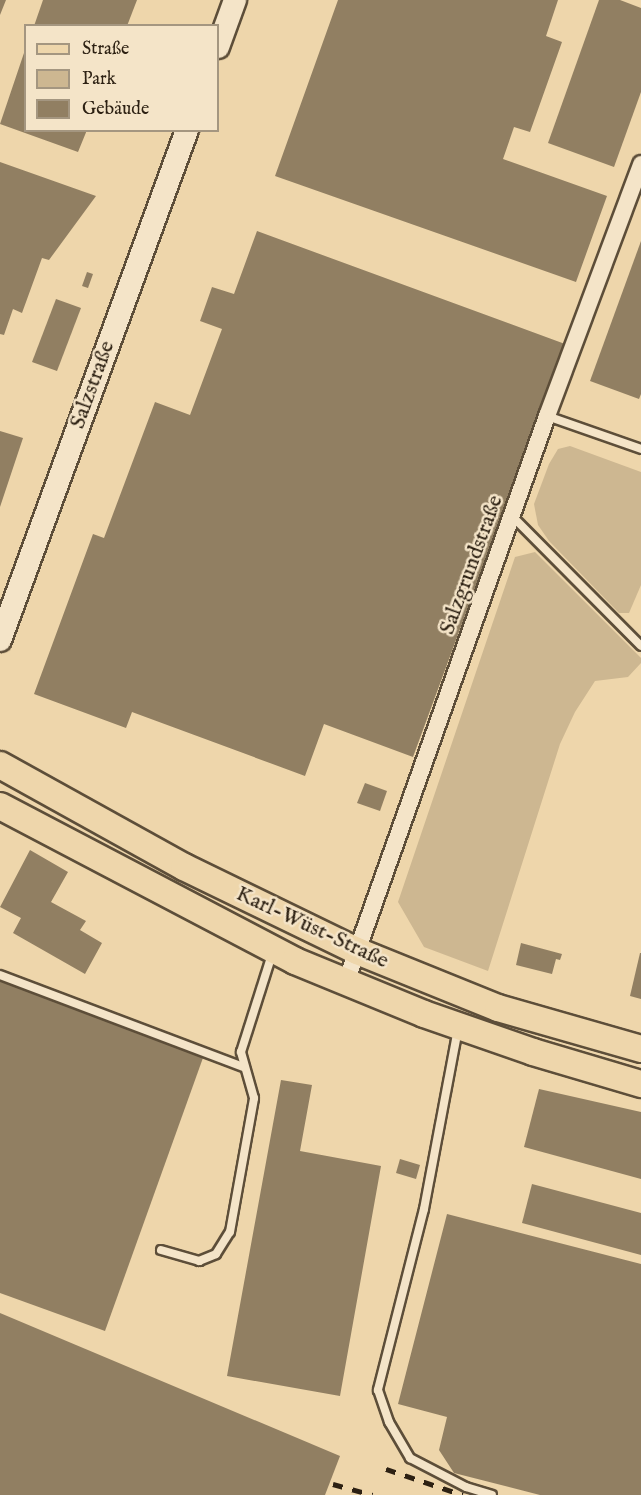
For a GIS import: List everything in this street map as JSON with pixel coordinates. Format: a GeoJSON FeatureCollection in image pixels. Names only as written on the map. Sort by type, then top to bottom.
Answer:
{"type":"FeatureCollection","features":[{"type":"Feature","properties":{"kind":"main road","name":"Karl-Wüst-Straße"},"geometry":{"type":"LineString","coordinates":[[0,765],[184,867],[357,951],[498,1008],[641,1049]]}},
{"type":"Feature","properties":{"kind":"main road","name":"Karl-Wüst-Straße"},"geometry":{"type":"LineString","coordinates":[[0,806],[274,950],[346,982],[459,1026],[641,1084]]}},
{"type":"Feature","properties":{"kind":"street"},"geometry":{"type":"LineString","coordinates":[[219,43],[235,0]]}},
{"type":"Feature","properties":{"kind":"street","name":"Salzstraße"},"geometry":{"type":"LineString","coordinates":[[0,640],[186,132]]}},
{"type":"Feature","properties":{"kind":"street","name":"Salzgrundstraße"},"geometry":{"type":"LineString","coordinates":[[346,982],[514,518],[547,416],[641,164]]}},
{"type":"Feature","properties":{"kind":"lane"},"geometry":{"type":"LineString","coordinates":[[547,416],[641,449]]}},
{"type":"Feature","properties":{"kind":"lane"},"geometry":{"type":"LineString","coordinates":[[514,518],[641,646]]}},
{"type":"Feature","properties":{"kind":"lane"},"geometry":{"type":"LineString","coordinates":[[161,1250],[199,1261],[216,1254],[230,1232],[254,1098],[241,1052],[274,950]]}},
{"type":"Feature","properties":{"kind":"lane"},"geometry":{"type":"LineString","coordinates":[[0,975],[244,1067]]}},
{"type":"Feature","properties":{"kind":"lane"},"geometry":{"type":"LineString","coordinates":[[459,1026],[424,1209],[378,1390],[389,1422],[410,1458],[466,1487],[492,1495]]}},
{"type":"Feature","properties":{"kind":"green space"},"geometry":{"type":"Polygon","coordinates":[[[570,446],[641,472],[641,585],[629,613],[619,613],[549,541],[538,525],[534,504],[549,464],[558,449],[570,446]]]}},
{"type":"Feature","properties":{"kind":"green space"},"geometry":{"type":"Polygon","coordinates":[[[535,552],[641,658],[641,663],[628,677],[595,681],[575,712],[560,744],[488,971],[424,947],[398,902],[515,557],[535,552]]]}},
{"type":"Feature","properties":{"kind":"building"},"geometry":{"type":"Polygon","coordinates":[[[0,0],[6,0],[0,15],[0,0]]]}},
{"type":"Feature","properties":{"kind":"building"},"geometry":{"type":"Polygon","coordinates":[[[43,0],[137,0],[128,24],[35,24],[43,0]]]}},
{"type":"Feature","properties":{"kind":"building"},"geometry":{"type":"Polygon","coordinates":[[[338,0],[558,0],[546,36],[562,42],[530,132],[514,127],[503,159],[607,196],[576,282],[275,176],[338,0]]]}},
{"type":"Feature","properties":{"kind":"building"},"geometry":{"type":"Polygon","coordinates":[[[599,0],[620,0],[641,8],[641,92],[614,167],[548,143],[599,0]]]}},
{"type":"Feature","properties":{"kind":"building"},"geometry":{"type":"Polygon","coordinates":[[[24,53],[24,132],[86,132],[78,152],[0,124],[24,53]]]}},
{"type":"Feature","properties":{"kind":"building"},"geometry":{"type":"Polygon","coordinates":[[[0,162],[96,196],[49,260],[42,258],[22,313],[13,309],[4,335],[0,334],[0,162]]]}},
{"type":"Feature","properties":{"kind":"building"},"geometry":{"type":"Polygon","coordinates":[[[257,231],[565,344],[413,757],[324,724],[305,776],[132,712],[126,728],[34,694],[93,534],[104,538],[155,402],[190,415],[222,329],[200,321],[212,287],[234,294],[257,231]]]}},
{"type":"Feature","properties":{"kind":"building"},"geometry":{"type":"Polygon","coordinates":[[[641,241],[641,394],[639,399],[590,381],[641,241]]]}},
{"type":"Feature","properties":{"kind":"building"},"geometry":{"type":"Polygon","coordinates":[[[87,272],[93,274],[88,288],[82,286],[87,272]]]}},
{"type":"Feature","properties":{"kind":"building"},"geometry":{"type":"Polygon","coordinates":[[[56,299],[81,308],[57,371],[32,362],[56,299]]]}},
{"type":"Feature","properties":{"kind":"building"},"geometry":{"type":"Polygon","coordinates":[[[0,431],[23,438],[0,507],[0,431]]]}},
{"type":"Feature","properties":{"kind":"building"},"geometry":{"type":"Polygon","coordinates":[[[365,783],[387,791],[380,811],[357,803],[365,783]]]}},
{"type":"Feature","properties":{"kind":"building"},"geometry":{"type":"Polygon","coordinates":[[[30,850],[68,872],[51,902],[86,921],[80,930],[102,943],[85,974],[13,933],[21,918],[0,907],[30,850]]]}},
{"type":"Feature","properties":{"kind":"building"},"geometry":{"type":"Polygon","coordinates":[[[521,943],[562,954],[560,960],[556,959],[552,974],[516,965],[521,943]]]}},
{"type":"Feature","properties":{"kind":"building"},"geometry":{"type":"Polygon","coordinates":[[[641,953],[641,999],[630,996],[641,953]]]}},
{"type":"Feature","properties":{"kind":"building"},"geometry":{"type":"Polygon","coordinates":[[[0,981],[204,1055],[105,1331],[0,1293],[0,981]]]}},
{"type":"Feature","properties":{"kind":"building"},"geometry":{"type":"Polygon","coordinates":[[[281,1080],[312,1085],[300,1151],[381,1166],[340,1396],[227,1376],[281,1080]]]}},
{"type":"Feature","properties":{"kind":"building"},"geometry":{"type":"Polygon","coordinates":[[[539,1089],[641,1112],[641,1179],[524,1147],[539,1089]]]}},
{"type":"Feature","properties":{"kind":"building"},"geometry":{"type":"Polygon","coordinates":[[[400,1159],[420,1165],[416,1179],[396,1173],[400,1159]]]}},
{"type":"Feature","properties":{"kind":"building"},"geometry":{"type":"Polygon","coordinates":[[[532,1184],[641,1213],[641,1255],[522,1223],[532,1184]]]}},
{"type":"Feature","properties":{"kind":"building"},"geometry":{"type":"Polygon","coordinates":[[[447,1214],[641,1264],[641,1495],[540,1495],[454,1473],[439,1450],[447,1417],[398,1404],[447,1214]]]}},
{"type":"Feature","properties":{"kind":"building"},"geometry":{"type":"Polygon","coordinates":[[[0,1313],[340,1456],[325,1495],[0,1495],[0,1313]]]}},
{"type":"Feature","properties":{"kind":"railway"},"geometry":{"type":"LineString","coordinates":[[386,1469],[463,1495]]}},
{"type":"Feature","properties":{"kind":"railway"},"geometry":{"type":"LineString","coordinates":[[333,1484],[373,1495]]}}]}
